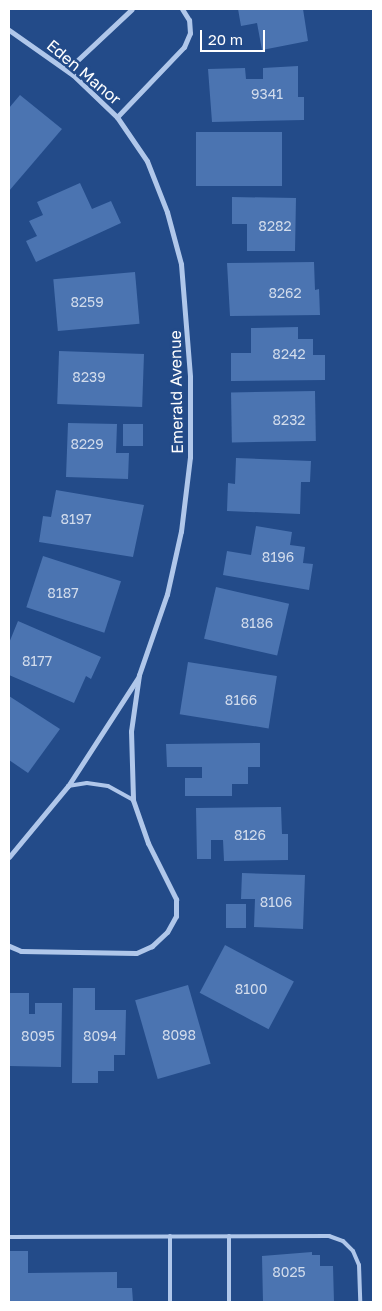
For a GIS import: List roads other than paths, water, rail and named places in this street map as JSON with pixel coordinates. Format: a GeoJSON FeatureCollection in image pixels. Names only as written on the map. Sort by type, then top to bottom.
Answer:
{"type":"FeatureCollection","features":[{"type":"Feature","properties":{"kind":"street"},"geometry":{"type":"LineString","coordinates":[[67,70],[132,9]]}},
{"type":"Feature","properties":{"kind":"street"},"geometry":{"type":"LineString","coordinates":[[117,117],[184,47],[190,33],[189,20],[182,9]]}},
{"type":"Feature","properties":{"kind":"street","name":"Eden Manor"},"geometry":{"type":"LineString","coordinates":[[9,30],[67,70],[117,117]]}},
{"type":"Feature","properties":{"kind":"street","name":"Emerald Avenue"},"geometry":{"type":"LineString","coordinates":[[9,946],[21,951],[136,953],[152,946],[167,932],[176,916],[176,899],[148,843],[133,800],[131,730],[140,675],[167,594],[181,531],[190,457],[190,377],[181,264],[167,212],[147,161],[117,117]]}},
{"type":"Feature","properties":{"kind":"street","name":"Emerald Avenue"},"geometry":{"type":"LineString","coordinates":[[9,857],[68,786],[140,675]]}},
{"type":"Feature","properties":{"kind":"lane"},"geometry":{"type":"LineString","coordinates":[[68,786],[87,783],[108,786],[133,800]]}},
{"type":"Feature","properties":{"kind":"lane"},"geometry":{"type":"LineString","coordinates":[[170,1236],[170,1302]]}},
{"type":"Feature","properties":{"kind":"lane"},"geometry":{"type":"LineString","coordinates":[[228,1236],[229,1302]]}},
{"type":"Feature","properties":{"kind":"lane"},"geometry":{"type":"LineString","coordinates":[[9,1237],[329,1236],[343,1241],[353,1251],[359,1265],[360,1302]]}}]}
